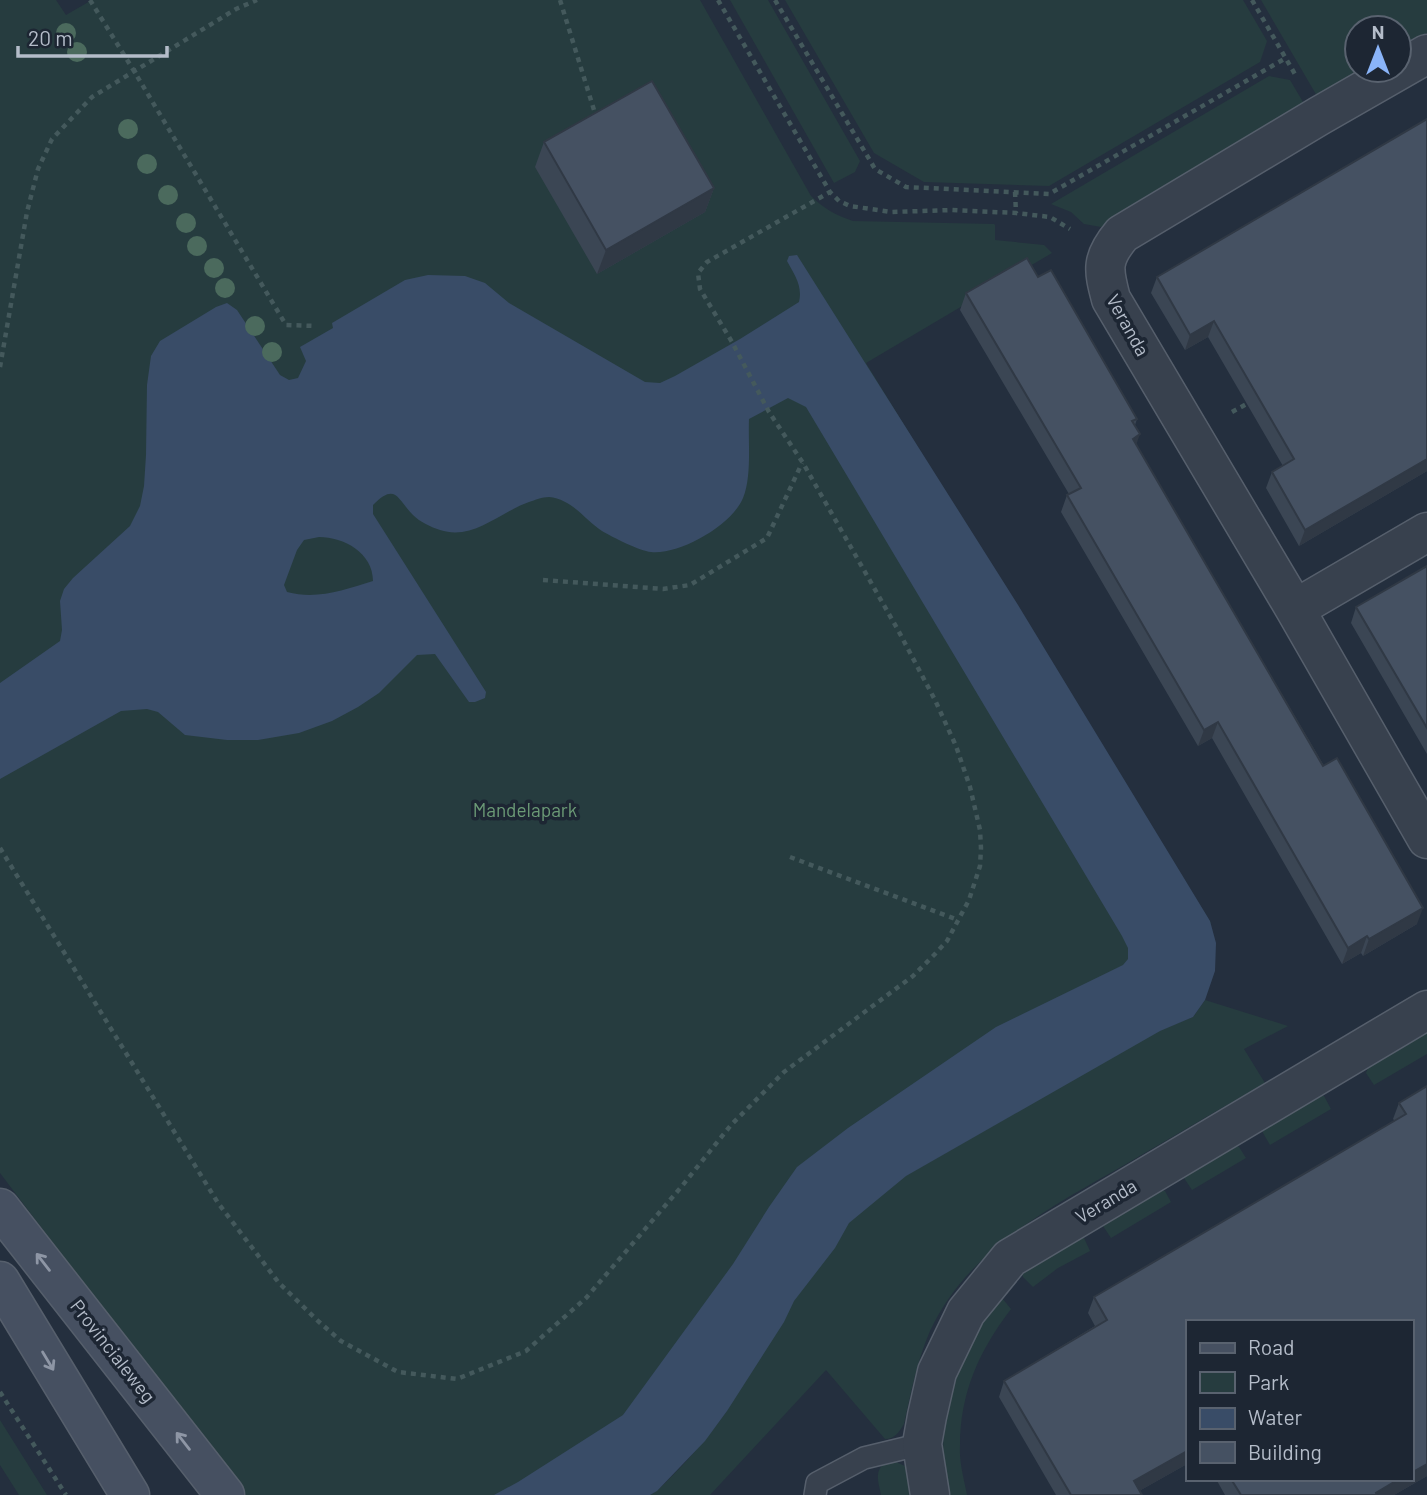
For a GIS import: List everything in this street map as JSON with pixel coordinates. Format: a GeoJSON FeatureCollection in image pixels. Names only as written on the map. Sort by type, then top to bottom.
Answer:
{"type":"FeatureCollection","features":[{"type":"Feature","properties":{"kind":"main road","name":"Provincialeweg"},"geometry":{"type":"LineString","coordinates":[[0,1208],[225,1495]]}},
{"type":"Feature","properties":{"kind":"main road"},"geometry":{"type":"LineString","coordinates":[[0,1281],[130,1495]]}},
{"type":"Feature","properties":{"kind":"street"},"geometry":{"type":"LineString","coordinates":[[1105,262],[1111,247],[1122,234],[1427,54]]}},
{"type":"Feature","properties":{"kind":"street","name":"Veranda"},"geometry":{"type":"LineString","coordinates":[[1105,262],[1105,279],[1111,299],[1295,609],[1427,839]]}},
{"type":"Feature","properties":{"kind":"street"},"geometry":{"type":"LineString","coordinates":[[1295,609],[1427,532]]}},
{"type":"Feature","properties":{"kind":"street","name":"Veranda"},"geometry":{"type":"LineString","coordinates":[[930,1495],[922,1444],[937,1372],[966,1312],[1010,1258],[1427,1010]]}},
{"type":"Feature","properties":{"kind":"lane"},"geometry":{"type":"LineString","coordinates":[[815,1495],[817,1483],[864,1458],[922,1444]]}},
{"type":"Feature","properties":{"kind":"path"},"geometry":{"type":"LineString","coordinates":[[90,0],[286,325],[316,326]]}},
{"type":"Feature","properties":{"kind":"path"},"geometry":{"type":"LineString","coordinates":[[0,367],[27,212],[38,169],[52,139],[92,97],[236,9],[257,0]]}},
{"type":"Feature","properties":{"kind":"path"},"geometry":{"type":"LineString","coordinates":[[561,0],[594,110]]}},
{"type":"Feature","properties":{"kind":"path"},"geometry":{"type":"LineString","coordinates":[[718,0],[830,192],[839,201],[850,206],[891,212],[952,210],[1050,217],[1084,237],[1105,262]]}},
{"type":"Feature","properties":{"kind":"path"},"geometry":{"type":"LineString","coordinates":[[775,0],[875,169],[906,187],[1049,194],[1286,58]]}},
{"type":"Feature","properties":{"kind":"path"},"geometry":{"type":"LineString","coordinates":[[1252,0],[1320,116]]}},
{"type":"Feature","properties":{"kind":"path"},"geometry":{"type":"LineString","coordinates":[[0,848],[218,1203],[279,1283],[341,1341],[398,1372],[457,1379],[526,1351],[586,1298],[731,1125],[784,1072],[913,976],[947,941],[970,900],[980,866],[979,830],[971,787],[935,700],[803,463],[769,412],[700,289],[698,273],[707,262],[830,192]]}},
{"type":"Feature","properties":{"kind":"path"},"geometry":{"type":"LineString","coordinates":[[1015,192],[1016,213]]}},
{"type":"Feature","properties":{"kind":"path"},"geometry":{"type":"LineString","coordinates":[[1192,435],[1261,396]]}},
{"type":"Feature","properties":{"kind":"path"},"geometry":{"type":"LineString","coordinates":[[543,580],[663,589],[690,584],[767,538],[803,463]]}},
{"type":"Feature","properties":{"kind":"path"},"geometry":{"type":"LineString","coordinates":[[790,857],[958,920]]}},
{"type":"Feature","properties":{"kind":"path"},"geometry":{"type":"LineString","coordinates":[[0,1392],[66,1495]]}},
{"type":"Feature","properties":{"kind":"green space","name":"Mandelapark"},"geometry":{"type":"Polygon","coordinates":[[[0,0],[56,0],[66,15],[92,0],[700,0],[811,196],[821,205],[853,221],[994,224],[995,240],[1044,245],[1052,253],[866,363],[1211,923],[1163,1029],[1193,1017],[1205,1000],[1288,1026],[1244,1049],[1265,1083],[1041,1214],[989,1253],[966,1276],[946,1302],[925,1342],[904,1424],[894,1436],[885,1439],[826,1370],[710,1495],[650,1495],[687,1461],[727,1411],[638,1495],[244,1495],[0,1173],[0,0]]]}},
{"type":"Feature","properties":{"kind":"green space"},"geometry":{"type":"Polygon","coordinates":[[[730,0],[768,0],[860,161],[855,172],[834,183],[730,0]]]}},
{"type":"Feature","properties":{"kind":"green space"},"geometry":{"type":"Polygon","coordinates":[[[785,0],[1243,0],[1267,41],[1260,62],[1049,186],[924,182],[874,153],[785,0]]]}},
{"type":"Feature","properties":{"kind":"green space"},"geometry":{"type":"Polygon","coordinates":[[[1261,0],[1427,0],[1427,33],[1413,41],[1413,14],[1343,14],[1343,81],[1317,96],[1261,0]]]}},
{"type":"Feature","properties":{"kind":"green space"},"geometry":{"type":"Polygon","coordinates":[[[1269,76],[1290,80],[1306,107],[1101,227],[1084,224],[1071,212],[1051,204],[1269,76]]]}},
{"type":"Feature","properties":{"kind":"green space"},"geometry":{"type":"Polygon","coordinates":[[[1427,1032],[1427,1054],[1374,1085],[1366,1073],[1368,1068],[1427,1032]]]}},
{"type":"Feature","properties":{"kind":"green space"},"geometry":{"type":"Polygon","coordinates":[[[1324,1096],[1331,1109],[1270,1145],[1263,1129],[1324,1096]]]}},
{"type":"Feature","properties":{"kind":"green space"},"geometry":{"type":"Polygon","coordinates":[[[1235,1145],[1246,1158],[1192,1190],[1184,1174],[1235,1145]]]}},
{"type":"Feature","properties":{"kind":"green space"},"geometry":{"type":"Polygon","coordinates":[[[1160,1189],[1165,1191],[1171,1202],[1111,1238],[1103,1226],[1103,1221],[1160,1189]]]}},
{"type":"Feature","properties":{"kind":"green space"},"geometry":{"type":"Polygon","coordinates":[[[1079,1236],[1084,1238],[1090,1251],[1058,1268],[1033,1287],[1023,1277],[1022,1273],[1079,1236]]]}},
{"type":"Feature","properties":{"kind":"green space"},"geometry":{"type":"Polygon","coordinates":[[[1002,1298],[1011,1309],[981,1357],[963,1408],[960,1452],[967,1495],[949,1495],[943,1454],[944,1416],[948,1393],[973,1331],[1002,1298]]]}},
{"type":"Feature","properties":{"kind":"green space"},"geometry":{"type":"Polygon","coordinates":[[[0,1420],[47,1495],[19,1495],[0,1465],[0,1420]]]}},
{"type":"Feature","properties":{"kind":"green space"},"geometry":{"type":"Polygon","coordinates":[[[886,1461],[894,1461],[907,1467],[909,1495],[881,1495],[878,1473],[886,1461]]]}},
{"type":"Feature","properties":{"kind":"water"},"geometry":{"type":"Polygon","coordinates":[[[797,255],[1018,605],[1210,921],[1216,943],[1215,971],[1205,1000],[1193,1017],[1160,1031],[906,1176],[849,1223],[835,1248],[794,1301],[784,1322],[727,1411],[705,1441],[657,1491],[650,1495],[494,1495],[623,1415],[733,1264],[797,1167],[848,1128],[996,1027],[1123,965],[1128,959],[1128,948],[1122,936],[806,407],[788,398],[749,419],[748,480],[737,508],[717,528],[704,536],[663,552],[646,551],[619,540],[602,531],[565,502],[549,497],[518,507],[464,532],[440,530],[422,522],[396,495],[387,495],[373,505],[373,514],[486,692],[485,698],[475,702],[469,702],[435,654],[417,655],[379,693],[358,707],[332,721],[299,733],[258,740],[227,740],[185,735],[158,712],[147,709],[121,711],[0,779],[0,683],[60,641],[60,601],[64,589],[130,526],[140,506],[144,486],[147,385],[151,356],[160,341],[216,307],[227,303],[237,310],[280,375],[289,380],[298,378],[306,361],[300,347],[333,328],[332,323],[405,280],[428,275],[465,276],[485,283],[509,303],[645,382],[660,383],[740,339],[799,302],[799,285],[787,261],[789,256],[797,255]],[[328,538],[304,540],[297,550],[284,585],[287,592],[320,594],[373,581],[372,571],[363,555],[347,544],[328,538]]]}},
{"type":"Feature","properties":{"kind":"building"},"geometry":{"type":"Polygon","coordinates":[[[652,81],[714,188],[606,250],[544,142],[652,81]]]}},
{"type":"Feature","properties":{"kind":"building"},"geometry":{"type":"Polygon","coordinates":[[[1427,119],[1427,459],[1305,530],[1272,472],[1294,459],[1214,321],[1190,335],[1157,277],[1427,119]]]}},
{"type":"Feature","properties":{"kind":"building"},"geometry":{"type":"Polygon","coordinates":[[[1027,258],[1038,277],[1051,270],[1137,419],[1132,421],[1140,434],[1133,439],[1323,766],[1337,758],[1423,908],[1369,939],[1367,936],[1348,948],[1218,722],[1204,730],[1067,495],[1081,488],[966,293],[1027,258]]]}},
{"type":"Feature","properties":{"kind":"building"},"geometry":{"type":"Polygon","coordinates":[[[1427,566],[1427,728],[1356,607],[1427,566]]]}},
{"type":"Feature","properties":{"kind":"building"},"geometry":{"type":"Polygon","coordinates":[[[1427,1086],[1427,1464],[1413,1472],[1413,1320],[1186,1320],[1186,1452],[1134,1481],[1142,1495],[1071,1495],[1004,1381],[1107,1320],[1094,1297],[1406,1114],[1399,1103],[1427,1086]]]}},
{"type":"Feature","properties":{"kind":"building"},"geometry":{"type":"Polygon","coordinates":[[[1232,1481],[1396,1481],[1376,1493],[1377,1495],[1241,1495],[1232,1481]]]}}]}
